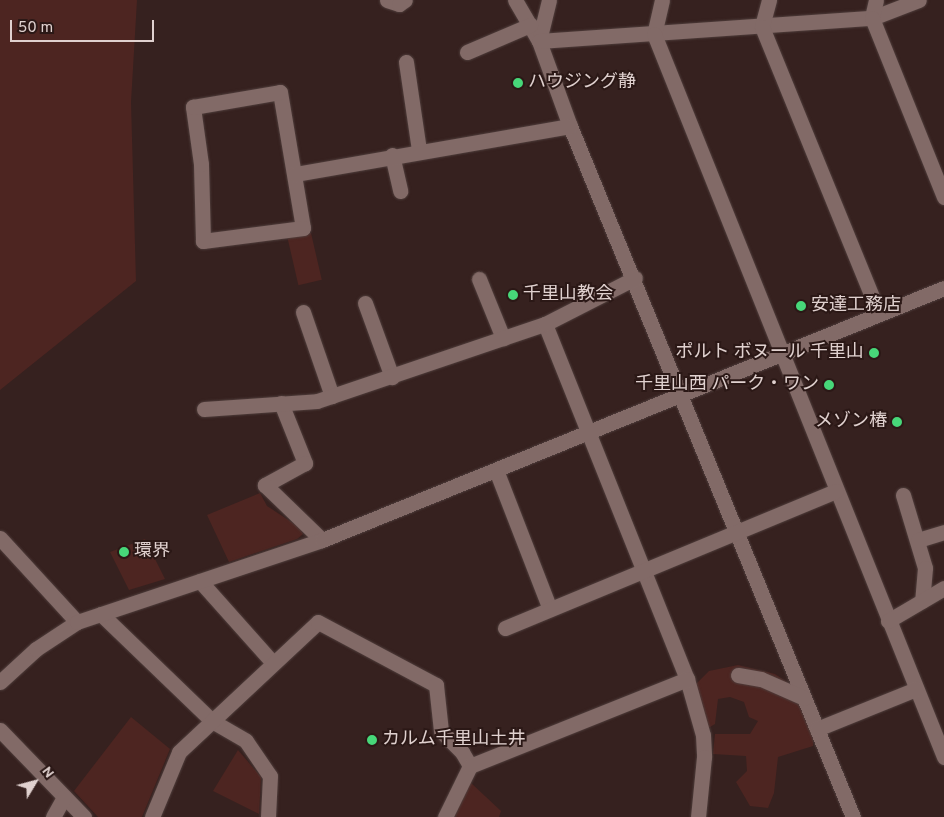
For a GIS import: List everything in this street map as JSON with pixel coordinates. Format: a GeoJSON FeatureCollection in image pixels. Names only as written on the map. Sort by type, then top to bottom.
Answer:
{"type":"FeatureCollection","features":[{"type":"Feature","properties":{"kind":"street"},"geometry":{"type":"LineString","coordinates":[[387,0],[399,4],[405,0]]}},
{"type":"Feature","properties":{"kind":"street"},"geometry":{"type":"LineString","coordinates":[[515,0],[539,41],[570,126],[635,278],[853,817]]}},
{"type":"Feature","properties":{"kind":"street"},"geometry":{"type":"LineString","coordinates":[[539,41],[549,0]]}},
{"type":"Feature","properties":{"kind":"street"},"geometry":{"type":"LineString","coordinates":[[662,0],[654,34],[944,757]]}},
{"type":"Feature","properties":{"kind":"street"},"geometry":{"type":"LineString","coordinates":[[769,0],[762,27],[879,314]]}},
{"type":"Feature","properties":{"kind":"street"},"geometry":{"type":"LineString","coordinates":[[876,0],[872,18],[944,197]]}},
{"type":"Feature","properties":{"kind":"street"},"geometry":{"type":"LineString","coordinates":[[539,41],[872,18],[918,0]]}},
{"type":"Feature","properties":{"kind":"street"},"geometry":{"type":"LineString","coordinates":[[467,52],[530,25]]}},
{"type":"Feature","properties":{"kind":"street"},"geometry":{"type":"LineString","coordinates":[[406,62],[419,150]]}},
{"type":"Feature","properties":{"kind":"street"},"geometry":{"type":"LineString","coordinates":[[280,92],[295,174],[303,228],[203,241],[201,164],[193,106],[280,92]]}},
{"type":"Feature","properties":{"kind":"street"},"geometry":{"type":"LineString","coordinates":[[295,174],[419,150],[570,126]]}},
{"type":"Feature","properties":{"kind":"street"},"geometry":{"type":"LineString","coordinates":[[392,155],[400,191]]}},
{"type":"Feature","properties":{"kind":"street"},"geometry":{"type":"LineString","coordinates":[[204,409],[317,401],[545,324],[635,278]]}},
{"type":"Feature","properties":{"kind":"street"},"geometry":{"type":"LineString","coordinates":[[479,279],[503,338]]}},
{"type":"Feature","properties":{"kind":"street"},"geometry":{"type":"LineString","coordinates":[[0,682],[36,649],[77,622],[322,540],[944,288]]}},
{"type":"Feature","properties":{"kind":"street"},"geometry":{"type":"LineString","coordinates":[[365,303],[392,377]]}},
{"type":"Feature","properties":{"kind":"street"},"geometry":{"type":"LineString","coordinates":[[303,312],[332,396]]}},
{"type":"Feature","properties":{"kind":"street"},"geometry":{"type":"LineString","coordinates":[[545,324],[645,569],[687,679],[703,735],[704,757],[698,817]]}},
{"type":"Feature","properties":{"kind":"street"},"geometry":{"type":"LineString","coordinates":[[282,403],[305,463],[265,485],[322,540]]}},
{"type":"Feature","properties":{"kind":"street"},"geometry":{"type":"LineString","coordinates":[[496,470],[550,609]]}},
{"type":"Feature","properties":{"kind":"street"},"geometry":{"type":"LineString","coordinates":[[504,628],[836,491]]}},
{"type":"Feature","properties":{"kind":"street"},"geometry":{"type":"LineString","coordinates":[[903,494],[925,568],[922,601]]}},
{"type":"Feature","properties":{"kind":"street"},"geometry":{"type":"LineString","coordinates":[[918,540],[944,532]]}},
{"type":"Feature","properties":{"kind":"street"},"geometry":{"type":"LineString","coordinates":[[0,538],[77,622]]}},
{"type":"Feature","properties":{"kind":"street"},"geometry":{"type":"LineString","coordinates":[[200,581],[273,663]]}},
{"type":"Feature","properties":{"kind":"street"},"geometry":{"type":"LineString","coordinates":[[888,621],[944,588]]}},
{"type":"Feature","properties":{"kind":"street"},"geometry":{"type":"LineString","coordinates":[[101,614],[212,721],[246,741],[270,776],[268,817]]}},
{"type":"Feature","properties":{"kind":"street"},"geometry":{"type":"LineString","coordinates":[[152,817],[179,752],[318,622],[436,684],[441,732],[462,752],[470,766]]}},
{"type":"Feature","properties":{"kind":"street"},"geometry":{"type":"LineString","coordinates":[[738,675],[761,679],[804,698]]}},
{"type":"Feature","properties":{"kind":"street"},"geometry":{"type":"LineString","coordinates":[[445,817],[470,766],[687,679]]}},
{"type":"Feature","properties":{"kind":"street"},"geometry":{"type":"LineString","coordinates":[[817,729],[916,690]]}},
{"type":"Feature","properties":{"kind":"street"},"geometry":{"type":"LineString","coordinates":[[0,730],[84,817]]}},
{"type":"Feature","properties":{"kind":"street"},"geometry":{"type":"LineString","coordinates":[[53,817],[64,797]]}},
{"type":"Feature","properties":{"kind":"shaded area"},"geometry":{"type":"Polygon","coordinates":[[[0,0],[137,0],[131,102],[136,281],[0,390],[0,0]]]}},
{"type":"Feature","properties":{"kind":"shaded area"},"geometry":{"type":"Polygon","coordinates":[[[311,233],[322,280],[298,285],[288,238],[311,233]]]}},
{"type":"Feature","properties":{"kind":"shaded area"},"geometry":{"type":"Polygon","coordinates":[[[260,493],[267,506],[299,527],[303,534],[297,539],[229,562],[207,515],[260,493]]]}},
{"type":"Feature","properties":{"kind":"shaded area"},"geometry":{"type":"Polygon","coordinates":[[[145,539],[165,579],[129,590],[110,552],[145,539]]]}},
{"type":"Feature","properties":{"kind":"shaded area"},"geometry":{"type":"Polygon","coordinates":[[[738,665],[775,674],[796,688],[815,713],[813,746],[778,757],[774,793],[768,808],[750,806],[736,782],[747,771],[746,756],[713,754],[715,734],[750,734],[758,721],[749,717],[744,702],[730,697],[718,699],[715,724],[705,730],[695,685],[709,671],[738,665]]]}},
{"type":"Feature","properties":{"kind":"shaded area"},"geometry":{"type":"Polygon","coordinates":[[[131,717],[170,749],[142,817],[98,817],[74,791],[131,717]]]}},
{"type":"Feature","properties":{"kind":"shaded area"},"geometry":{"type":"Polygon","coordinates":[[[238,750],[261,777],[259,814],[213,791],[238,750]]]}},
{"type":"Feature","properties":{"kind":"shaded area"},"geometry":{"type":"Polygon","coordinates":[[[470,782],[501,811],[499,817],[453,817],[470,782]]]}},
{"type":"Feature","properties":{"kind":"place","name":"ハウジング静"},"geometry":{"type":"Point","coordinates":[518,83]}},
{"type":"Feature","properties":{"kind":"place","name":"千里山教会"},"geometry":{"type":"Point","coordinates":[513,295]}},
{"type":"Feature","properties":{"kind":"place","name":"安達工務店"},"geometry":{"type":"Point","coordinates":[801,306]}},
{"type":"Feature","properties":{"kind":"place","name":"ポルト ボヌール 千里山"},"geometry":{"type":"Point","coordinates":[874,353]}},
{"type":"Feature","properties":{"kind":"place","name":"千里山西 パーク・ワン"},"geometry":{"type":"Point","coordinates":[829,385]}},
{"type":"Feature","properties":{"kind":"place","name":"メゾン椿"},"geometry":{"type":"Point","coordinates":[897,422]}},
{"type":"Feature","properties":{"kind":"place","name":"環界"},"geometry":{"type":"Point","coordinates":[124,552]}},
{"type":"Feature","properties":{"kind":"place","name":"カルム千里山土井"},"geometry":{"type":"Point","coordinates":[372,740]}}]}
